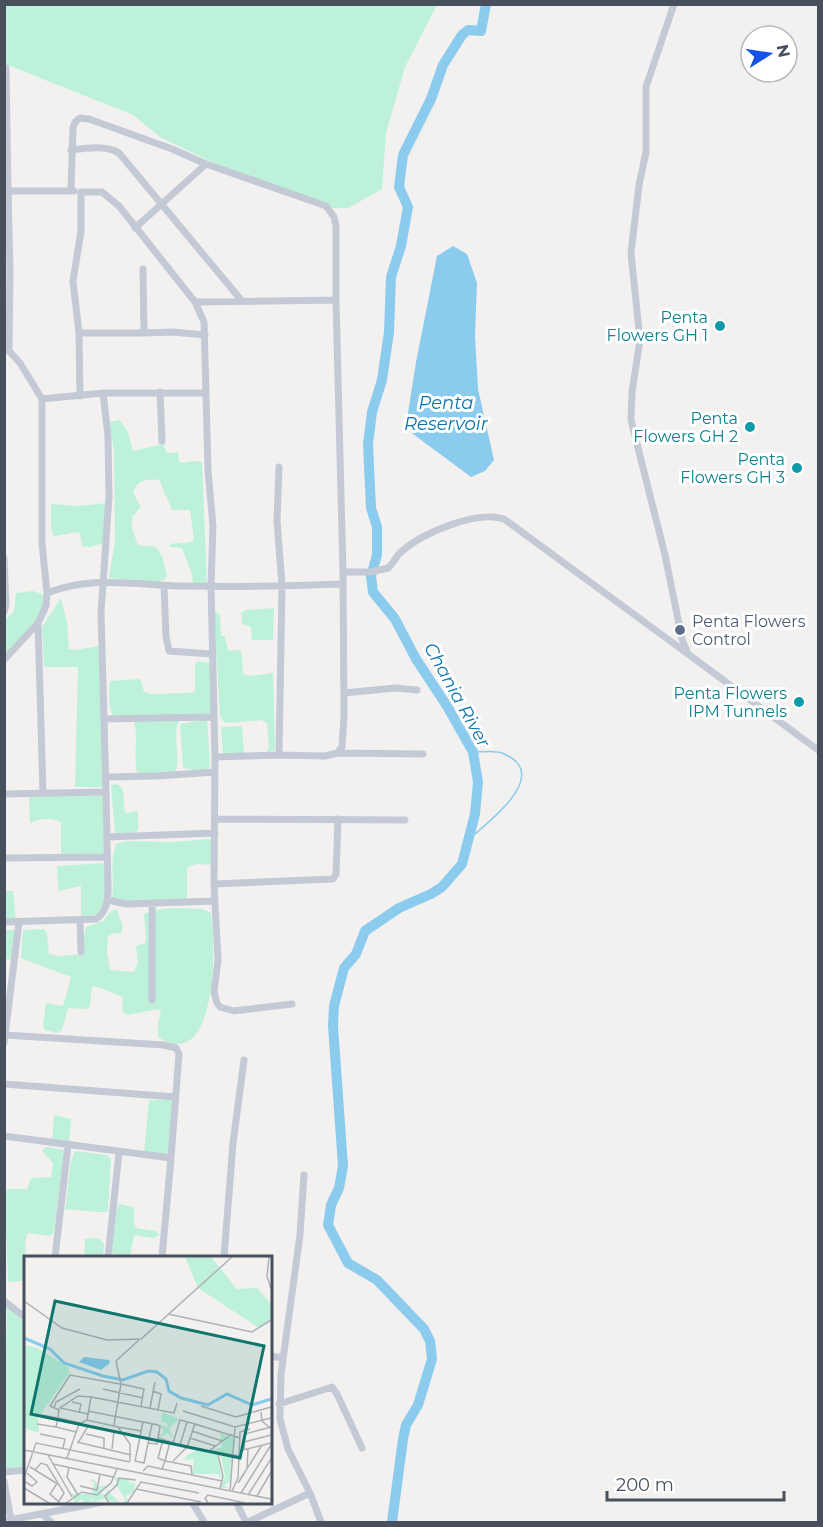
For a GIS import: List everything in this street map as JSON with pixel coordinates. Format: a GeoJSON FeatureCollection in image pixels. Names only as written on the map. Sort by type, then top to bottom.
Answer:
{"type":"FeatureCollection","features":[{"type":"Feature","properties":{"kind":"street"},"geometry":{"type":"LineString","coordinates":[[674,4],[646,87],[646,152],[639,185],[631,253],[640,340],[632,392],[631,420],[665,555],[682,639],[688,654]]}},
{"type":"Feature","properties":{"kind":"street"},"geometry":{"type":"LineString","coordinates":[[4,660],[38,622],[46,606],[47,592],[42,544],[42,399],[25,369],[7,350],[10,270],[6,191],[6,68]]}},
{"type":"Feature","properties":{"kind":"street"},"geometry":{"type":"LineString","coordinates":[[71,190],[71,150],[75,122],[80,118],[89,119],[162,145],[206,164],[326,206],[334,218],[336,226],[344,693],[342,747],[337,753]]}},
{"type":"Feature","properties":{"kind":"street"},"geometry":{"type":"LineString","coordinates":[[71,150],[91,148],[116,151],[242,301]]}},
{"type":"Feature","properties":{"kind":"street"},"geometry":{"type":"LineString","coordinates":[[135,228],[206,164]]}},
{"type":"Feature","properties":{"kind":"street"},"geometry":{"type":"LineString","coordinates":[[6,191],[71,190],[105,194],[119,206],[195,302],[204,322],[208,470],[213,526],[211,586],[215,757],[214,884],[218,945],[214,992],[217,1003],[225,1009],[234,1011],[292,1004]]}},
{"type":"Feature","properties":{"kind":"street"},"geometry":{"type":"LineString","coordinates":[[80,396],[79,333],[73,281],[81,231],[81,192]]}},
{"type":"Feature","properties":{"kind":"street"},"geometry":{"type":"LineString","coordinates":[[143,270],[144,333]]}},
{"type":"Feature","properties":{"kind":"street"},"geometry":{"type":"LineString","coordinates":[[195,302],[336,300]]}},
{"type":"Feature","properties":{"kind":"street"},"geometry":{"type":"LineString","coordinates":[[79,333],[172,332],[205,335]]}},
{"type":"Feature","properties":{"kind":"street"},"geometry":{"type":"LineString","coordinates":[[160,392],[162,441]]}},
{"type":"Feature","properties":{"kind":"street"},"geometry":{"type":"LineString","coordinates":[[42,399],[103,393],[206,393]]}},
{"type":"Feature","properties":{"kind":"street"},"geometry":{"type":"LineString","coordinates":[[4,922],[90,920],[99,916],[108,900],[103,582],[109,497],[108,436],[103,393]]}},
{"type":"Feature","properties":{"kind":"street"},"geometry":{"type":"LineString","coordinates":[[279,467],[277,521],[282,585],[279,755]]}},
{"type":"Feature","properties":{"kind":"street"},"geometry":{"type":"LineString","coordinates":[[343,572],[370,572],[387,568],[403,550],[432,532],[463,522],[504,519],[819,750]]}},
{"type":"Feature","properties":{"kind":"street"},"geometry":{"type":"LineString","coordinates":[[4,558],[6,605],[4,612]]}},
{"type":"Feature","properties":{"kind":"street"},"geometry":{"type":"LineString","coordinates":[[47,592],[69,585],[103,582],[211,586],[343,584]]}},
{"type":"Feature","properties":{"kind":"street"},"geometry":{"type":"LineString","coordinates":[[164,585],[166,637],[169,651],[212,654]]}},
{"type":"Feature","properties":{"kind":"street"},"geometry":{"type":"LineString","coordinates":[[38,622],[43,793]]}},
{"type":"Feature","properties":{"kind":"street"},"geometry":{"type":"LineString","coordinates":[[344,693],[395,688],[417,690]]}},
{"type":"Feature","properties":{"kind":"street"},"geometry":{"type":"LineString","coordinates":[[104,719],[213,717]]}},
{"type":"Feature","properties":{"kind":"street"},"geometry":{"type":"LineString","coordinates":[[215,757],[325,756],[337,753],[423,754]]}},
{"type":"Feature","properties":{"kind":"street"},"geometry":{"type":"LineString","coordinates":[[106,777],[215,772]]}},
{"type":"Feature","properties":{"kind":"street"},"geometry":{"type":"LineString","coordinates":[[4,794],[106,792]]}},
{"type":"Feature","properties":{"kind":"street"},"geometry":{"type":"LineString","coordinates":[[215,819],[405,820]]}},
{"type":"Feature","properties":{"kind":"street"},"geometry":{"type":"LineString","coordinates":[[214,884],[333,879],[336,874],[338,819]]}},
{"type":"Feature","properties":{"kind":"street"},"geometry":{"type":"LineString","coordinates":[[107,837],[215,833]]}},
{"type":"Feature","properties":{"kind":"street"},"geometry":{"type":"LineString","coordinates":[[4,858],[106,857]]}},
{"type":"Feature","properties":{"kind":"street"},"geometry":{"type":"LineString","coordinates":[[108,900],[126,904],[215,901]]}},
{"type":"Feature","properties":{"kind":"street"},"geometry":{"type":"LineString","coordinates":[[152,904],[152,1000]]}},
{"type":"Feature","properties":{"kind":"street"},"geometry":{"type":"LineString","coordinates":[[80,920],[81,952]]}},
{"type":"Feature","properties":{"kind":"street"},"geometry":{"type":"LineString","coordinates":[[4,1043],[9,962],[19,922]]}},
{"type":"Feature","properties":{"kind":"street"},"geometry":{"type":"LineString","coordinates":[[5,1035],[174,1046],[179,1054],[162,1256]]}},
{"type":"Feature","properties":{"kind":"street"},"geometry":{"type":"LineString","coordinates":[[224,1256],[233,1143],[244,1060]]}},
{"type":"Feature","properties":{"kind":"street"},"geometry":{"type":"LineString","coordinates":[[4,1084],[175,1097]]}},
{"type":"Feature","properties":{"kind":"street"},"geometry":{"type":"LineString","coordinates":[[4,1136],[171,1158]]}},
{"type":"Feature","properties":{"kind":"street"},"geometry":{"type":"LineString","coordinates":[[55,1256],[68,1145]]}},
{"type":"Feature","properties":{"kind":"street"},"geometry":{"type":"LineString","coordinates":[[108,1256],[119,1152]]}},
{"type":"Feature","properties":{"kind":"street"},"geometry":{"type":"LineString","coordinates":[[304,1175],[300,1235],[279,1404],[280,1419],[288,1449],[310,1493],[321,1522]]}},
{"type":"Feature","properties":{"kind":"street"},"geometry":{"type":"LineString","coordinates":[[4,1300],[24,1316]]}},
{"type":"Feature","properties":{"kind":"street"},"geometry":{"type":"LineString","coordinates":[[272,1356],[283,1358]]}},
{"type":"Feature","properties":{"kind":"street"},"geometry":{"type":"LineString","coordinates":[[279,1404],[332,1387],[362,1448]]}},
{"type":"Feature","properties":{"kind":"street"},"geometry":{"type":"LineString","coordinates":[[4,1472],[24,1470]]}},
{"type":"Feature","properties":{"kind":"street"},"geometry":{"type":"LineString","coordinates":[[4,1481],[8,1521],[98,1503]]}},
{"type":"Feature","properties":{"kind":"street"},"geometry":{"type":"LineString","coordinates":[[237,1503],[247,1522],[310,1493]]}},
{"type":"Feature","properties":{"kind":"street"},"geometry":{"type":"LineString","coordinates":[[193,1503],[204,1522]]}},
{"type":"Feature","properties":{"kind":"street"},"geometry":{"type":"LineString","coordinates":[[42,1514],[51,1522]]}},
{"type":"Feature","properties":{"kind":"green space"},"geometry":{"type":"Polygon","coordinates":[[[5,5],[437,5],[405,67],[386,133],[382,189],[348,208],[323,208],[220,166],[160,137],[133,115],[5,64],[5,5]]]}},
{"type":"Feature","properties":{"kind":"green space"},"geometry":{"type":"Polygon","coordinates":[[[120,420],[128,432],[133,451],[163,444],[167,453],[178,452],[179,461],[182,463],[202,462],[207,584],[193,585],[192,574],[182,548],[170,547],[170,544],[194,540],[190,510],[172,510],[159,480],[155,479],[143,481],[134,489],[133,493],[141,507],[132,517],[132,528],[138,545],[156,547],[162,556],[167,575],[165,579],[157,583],[109,578],[115,541],[114,454],[110,422],[120,420]]]}},
{"type":"Feature","properties":{"kind":"green space"},"geometry":{"type":"Polygon","coordinates":[[[107,503],[104,543],[90,547],[82,546],[80,533],[77,532],[53,535],[51,504],[78,506],[107,503]]]}},
{"type":"Feature","properties":{"kind":"green space"},"geometry":{"type":"Polygon","coordinates":[[[33,591],[42,594],[45,603],[42,613],[5,659],[5,620],[14,611],[16,593],[33,591]]]}},
{"type":"Feature","properties":{"kind":"green space"},"geometry":{"type":"Polygon","coordinates":[[[61,598],[67,623],[69,649],[101,646],[104,787],[75,787],[78,667],[44,667],[42,627],[61,598]]]}},
{"type":"Feature","properties":{"kind":"green space"},"geometry":{"type":"Polygon","coordinates":[[[274,608],[273,640],[252,640],[251,627],[242,624],[241,613],[246,610],[274,608]]]}},
{"type":"Feature","properties":{"kind":"green space"},"geometry":{"type":"Polygon","coordinates":[[[217,612],[220,615],[221,636],[225,636],[228,651],[240,650],[243,674],[249,676],[273,673],[275,750],[266,753],[269,747],[267,723],[261,720],[228,723],[224,722],[220,716],[214,613],[217,612]]]}},
{"type":"Feature","properties":{"kind":"green space"},"geometry":{"type":"Polygon","coordinates":[[[198,661],[210,663],[212,713],[207,717],[179,720],[176,733],[178,758],[176,771],[156,775],[137,772],[135,725],[133,720],[116,722],[109,702],[110,681],[140,679],[144,690],[151,694],[195,692],[195,664],[198,661]]]}},
{"type":"Feature","properties":{"kind":"green space"},"geometry":{"type":"Polygon","coordinates":[[[207,719],[210,765],[208,769],[198,771],[183,768],[180,724],[207,719]]]}},
{"type":"Feature","properties":{"kind":"green space"},"geometry":{"type":"Polygon","coordinates":[[[242,726],[244,754],[223,755],[221,727],[242,726]]]}},
{"type":"Feature","properties":{"kind":"green space"},"geometry":{"type":"Polygon","coordinates":[[[119,785],[123,790],[125,813],[138,811],[138,830],[131,836],[118,836],[115,832],[111,786],[119,785]]]}},
{"type":"Feature","properties":{"kind":"green space"},"geometry":{"type":"Polygon","coordinates":[[[105,796],[105,854],[61,856],[61,822],[45,819],[30,823],[29,797],[105,796]]]}},
{"type":"Feature","properties":{"kind":"green space"},"geometry":{"type":"Polygon","coordinates":[[[210,839],[213,844],[213,865],[189,866],[187,869],[187,897],[184,901],[138,904],[112,899],[113,857],[116,844],[127,841],[173,842],[210,839]]]}},
{"type":"Feature","properties":{"kind":"green space"},"geometry":{"type":"Polygon","coordinates":[[[106,863],[106,888],[102,912],[81,920],[81,886],[58,891],[57,866],[106,863]]]}},
{"type":"Feature","properties":{"kind":"green space"},"geometry":{"type":"Polygon","coordinates":[[[5,891],[13,891],[16,922],[5,922],[5,891]]]}},
{"type":"Feature","properties":{"kind":"green space"},"geometry":{"type":"Polygon","coordinates":[[[173,908],[203,909],[211,913],[213,950],[209,1000],[202,1023],[192,1038],[178,1044],[158,1037],[158,1022],[161,1013],[159,1009],[126,1015],[122,1010],[123,997],[98,987],[92,987],[90,1006],[87,1009],[68,1008],[62,1030],[57,1033],[45,1030],[43,1025],[46,1003],[63,1006],[71,977],[21,958],[23,930],[44,929],[47,934],[49,954],[59,956],[80,954],[86,927],[103,921],[112,910],[117,910],[123,927],[121,934],[114,933],[108,936],[107,953],[110,970],[134,972],[138,963],[136,946],[145,943],[144,914],[173,908]]]}},
{"type":"Feature","properties":{"kind":"green space"},"geometry":{"type":"Polygon","coordinates":[[[4,930],[15,930],[14,960],[5,959],[4,930]]]}},
{"type":"Feature","properties":{"kind":"green space"},"geometry":{"type":"Polygon","coordinates":[[[149,1100],[172,1100],[169,1155],[144,1153],[149,1100]]]}},
{"type":"Feature","properties":{"kind":"green space"},"geometry":{"type":"Polygon","coordinates":[[[54,1115],[71,1119],[69,1143],[52,1142],[54,1115]]]}},
{"type":"Feature","properties":{"kind":"green space"},"geometry":{"type":"Polygon","coordinates":[[[47,1147],[64,1150],[53,1234],[49,1236],[28,1233],[25,1245],[26,1256],[24,1256],[24,1278],[22,1281],[8,1282],[5,1192],[9,1189],[27,1189],[31,1178],[51,1177],[53,1163],[43,1149],[47,1147]]]}},
{"type":"Feature","properties":{"kind":"green space"},"geometry":{"type":"Polygon","coordinates":[[[75,1151],[107,1155],[111,1159],[108,1211],[65,1210],[71,1160],[75,1151]]]}},
{"type":"Feature","properties":{"kind":"green space"},"geometry":{"type":"Polygon","coordinates":[[[119,1204],[134,1207],[136,1228],[156,1231],[159,1235],[153,1238],[134,1235],[130,1256],[114,1256],[112,1252],[116,1212],[119,1204]]]}},
{"type":"Feature","properties":{"kind":"green space"},"geometry":{"type":"Polygon","coordinates":[[[85,1239],[100,1239],[104,1244],[103,1256],[84,1256],[85,1239]]]}},
{"type":"Feature","properties":{"kind":"green space"},"geometry":{"type":"Polygon","coordinates":[[[7,1305],[24,1321],[24,1469],[5,1471],[7,1305]]]}},
{"type":"Feature","properties":{"kind":"water","name":"Penta Reservoir"},"geometry":{"type":"Polygon","coordinates":[[[453,246],[467,254],[477,283],[475,336],[478,389],[494,460],[485,471],[471,477],[413,434],[408,427],[407,419],[437,256],[453,246]]]}},
{"type":"Feature","properties":{"kind":"waterway","name":"Chania River"},"geometry":{"type":"LineString","coordinates":[[392,1522],[403,1439],[406,1425],[418,1405],[432,1359],[430,1341],[424,1329],[377,1280],[348,1263],[328,1225],[331,1205],[339,1188],[343,1166],[333,1026],[334,1006],[344,968],[356,954],[365,931],[399,908],[442,887],[462,864],[475,814],[478,782],[473,752],[447,706],[416,659],[395,619],[373,592],[371,576],[377,555],[377,527],[371,508],[368,444],[372,412],[382,380],[389,332],[391,277],[401,246],[408,207],[399,187],[403,155],[431,99],[443,65],[462,35],[468,30],[481,31],[486,4]]}},
{"type":"Feature","properties":{"kind":"waterway"},"geometry":{"type":"LineString","coordinates":[[473,752],[504,754],[519,766],[522,776],[519,787],[512,798],[493,819],[475,834]]}},
{"type":"Feature","properties":{"kind":"place","name":"Penta Flowers GH 1"},"geometry":{"type":"Point","coordinates":[720,326]}},
{"type":"Feature","properties":{"kind":"place","name":"Penta Flowers GH 2"},"geometry":{"type":"Point","coordinates":[750,427]}},
{"type":"Feature","properties":{"kind":"place","name":"Penta Flowers GH 3"},"geometry":{"type":"Point","coordinates":[797,468]}},
{"type":"Feature","properties":{"kind":"place","name":"Penta Flowers Control"},"geometry":{"type":"Point","coordinates":[680,630]}},
{"type":"Feature","properties":{"kind":"place","name":"Penta Flowers IPM Tunnels"},"geometry":{"type":"Point","coordinates":[799,702]}}]}
